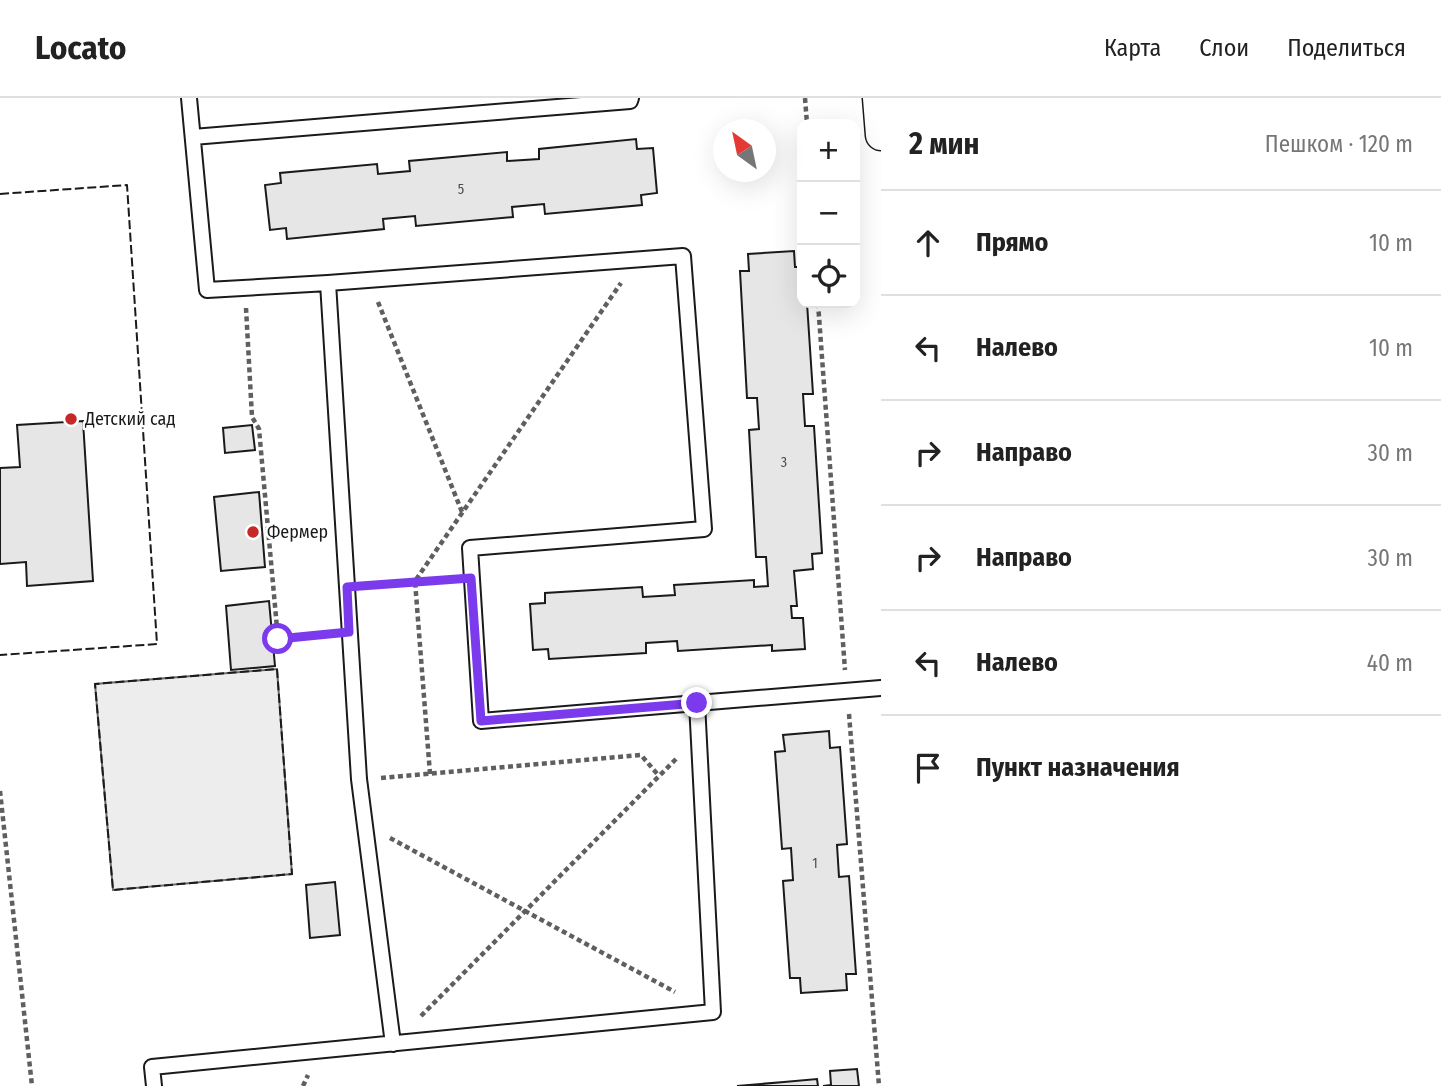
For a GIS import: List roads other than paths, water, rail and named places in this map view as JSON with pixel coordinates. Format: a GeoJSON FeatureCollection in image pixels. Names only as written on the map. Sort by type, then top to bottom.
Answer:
{"type":"FeatureCollection","features":[{"type":"Feature","properties":{"kind":"street"},"geometry":{"type":"LineString","coordinates":[[878,98],[881,135]]}},
{"type":"Feature","properties":{"kind":"lane"},"geometry":{"type":"LineString","coordinates":[[189,98],[207,290],[683,256],[704,529],[470,548],[481,721],[881,688]]}},
{"type":"Feature","properties":{"kind":"lane"},"geometry":{"type":"LineString","coordinates":[[193,137],[630,101],[631,98]]}},
{"type":"Feature","properties":{"kind":"lane"},"geometry":{"type":"LineString","coordinates":[[328,283],[359,779],[393,1044]]}},
{"type":"Feature","properties":{"kind":"lane"},"geometry":{"type":"LineString","coordinates":[[154,1086],[152,1067],[713,1012],[697,703]]}},
{"type":"Feature","properties":{"kind":"place","name":"Детский сад"},"geometry":{"type":"Point","coordinates":[71,419]}},
{"type":"Feature","properties":{"kind":"place","name":"Фермер"},"geometry":{"type":"Point","coordinates":[253,532]}}]}
